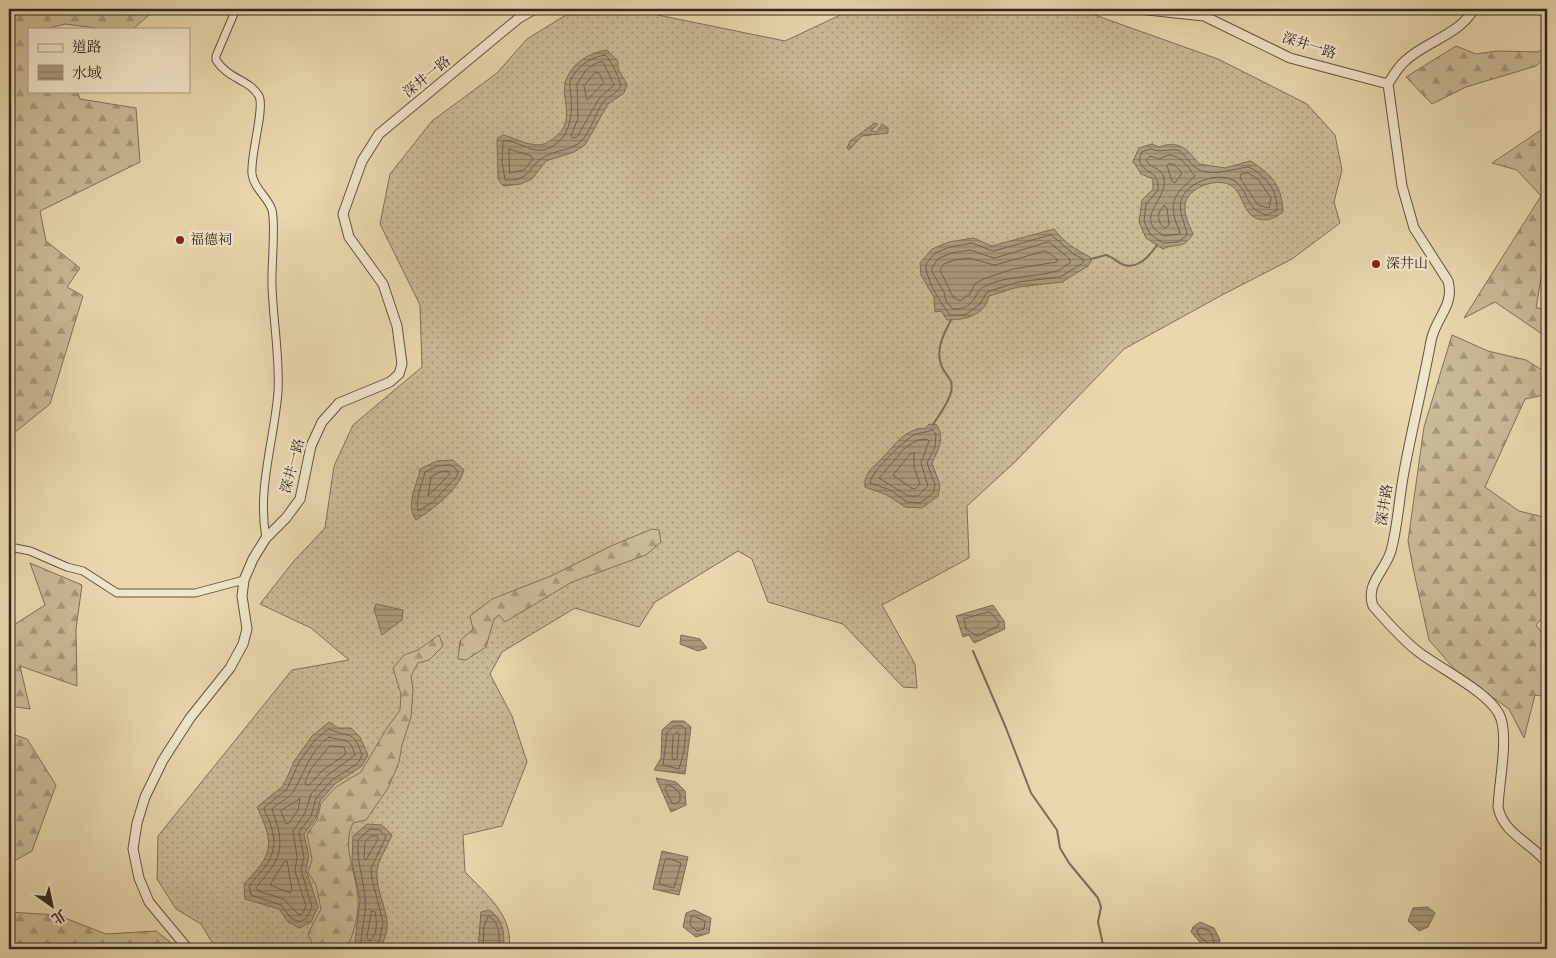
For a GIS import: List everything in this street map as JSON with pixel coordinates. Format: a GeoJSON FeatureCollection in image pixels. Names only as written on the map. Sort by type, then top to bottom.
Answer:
{"type":"FeatureCollection","features":[{"type":"Feature","properties":{"kind":"street"},"geometry":{"type":"LineString","coordinates":[[236,9],[216,60],[234,78],[248,83],[259,96],[261,106],[252,155],[252,176],[272,212],[272,285],[278,392],[262,495],[262,516],[266,538]]}},
{"type":"Feature","properties":{"kind":"street","name":"深井一路"},"geometry":{"type":"LineString","coordinates":[[188,949],[149,902],[138,878],[133,849],[137,823],[145,797],[163,760],[200,702],[230,668],[243,644],[247,629],[242,596],[244,580],[253,559],[266,538],[286,518],[300,499],[311,446],[322,422],[339,403],[390,382],[399,374],[402,364],[397,326],[383,284],[349,237],[343,214],[362,161],[379,134],[519,18],[535,9]]}},
{"type":"Feature","properties":{"kind":"street","name":"深井一路"},"geometry":{"type":"LineString","coordinates":[[1138,9],[1204,16],[1290,58],[1388,84]]}},
{"type":"Feature","properties":{"kind":"street"},"geometry":{"type":"LineString","coordinates":[[1388,84],[1405,61],[1448,34],[1470,16],[1474,9]]}},
{"type":"Feature","properties":{"kind":"street","name":"深井路"},"geometry":{"type":"LineString","coordinates":[[1388,84],[1402,186],[1414,228],[1448,281],[1450,302],[1432,335],[1412,429],[1391,552],[1370,588],[1370,599],[1372,606],[1415,649],[1447,673],[1482,694],[1498,710],[1504,734],[1499,815],[1509,830],[1547,863]]}},
{"type":"Feature","properties":{"kind":"street"},"geometry":{"type":"LineString","coordinates":[[9,550],[15,548],[30,551],[66,567],[83,571],[102,582],[112,592],[117,593],[195,593],[244,580]]}},
{"type":"Feature","properties":{"kind":"green space"},"geometry":{"type":"Polygon","coordinates":[[[9,9],[156,9],[134,28],[96,28],[65,24],[50,28],[28,28],[28,92],[77,92],[80,99],[136,108],[140,162],[40,211],[46,241],[80,268],[67,287],[83,296],[50,404],[9,437],[9,9]]]}},
{"type":"Feature","properties":{"kind":"green space"},"geometry":{"type":"Polygon","coordinates":[[[853,9],[1078,9],[1218,59],[1307,104],[1335,135],[1342,170],[1334,202],[1340,223],[1292,259],[1124,349],[1015,462],[967,506],[969,558],[882,605],[915,664],[917,688],[903,687],[843,624],[768,602],[752,559],[738,551],[655,602],[639,627],[575,608],[502,652],[490,674],[512,716],[527,762],[502,826],[463,835],[465,872],[497,906],[503,916],[509,937],[509,949],[216,949],[201,924],[176,909],[157,879],[158,836],[292,670],[349,660],[311,628],[260,604],[293,562],[325,528],[334,466],[353,425],[422,367],[420,305],[380,224],[390,174],[432,121],[497,73],[527,39],[566,15],[653,14],[785,41],[853,9]]]}},
{"type":"Feature","properties":{"kind":"green space"},"geometry":{"type":"Polygon","coordinates":[[[1456,46],[1476,54],[1497,51],[1538,52],[1547,46],[1547,56],[1536,66],[1466,87],[1432,104],[1406,77],[1456,46]]]}},
{"type":"Feature","properties":{"kind":"green space"},"geometry":{"type":"Polygon","coordinates":[[[1547,126],[1547,267],[1542,272],[1536,308],[1547,309],[1547,335],[1545,336],[1495,302],[1464,318],[1541,196],[1517,170],[1492,163],[1547,126]]]}},
{"type":"Feature","properties":{"kind":"green space"},"geometry":{"type":"Polygon","coordinates":[[[1452,335],[1488,351],[1526,360],[1547,373],[1547,398],[1544,395],[1525,399],[1485,487],[1519,511],[1547,518],[1547,612],[1536,625],[1547,640],[1547,697],[1535,695],[1524,738],[1509,709],[1457,672],[1429,640],[1408,541],[1424,427],[1452,335]]]}},
{"type":"Feature","properties":{"kind":"green space"},"geometry":{"type":"Polygon","coordinates":[[[652,529],[659,530],[661,542],[646,555],[572,582],[505,622],[499,615],[494,619],[486,647],[466,660],[458,659],[460,641],[473,629],[470,616],[492,599],[551,576],[611,546],[652,529]]]}},
{"type":"Feature","properties":{"kind":"green space"},"geometry":{"type":"Polygon","coordinates":[[[30,563],[82,585],[76,629],[77,686],[20,666],[30,709],[9,706],[9,628],[45,605],[30,563]]]}},
{"type":"Feature","properties":{"kind":"green space"},"geometry":{"type":"Polygon","coordinates":[[[439,635],[443,646],[429,660],[418,663],[411,676],[413,689],[411,717],[399,762],[388,788],[366,820],[353,823],[350,832],[349,851],[357,890],[358,912],[347,949],[315,949],[308,934],[321,909],[316,885],[308,872],[312,860],[307,834],[317,820],[321,803],[336,787],[361,772],[400,710],[401,694],[393,668],[404,655],[418,650],[439,635]]]}},
{"type":"Feature","properties":{"kind":"green space"},"geometry":{"type":"Polygon","coordinates":[[[9,733],[27,739],[56,785],[32,851],[9,864],[9,733]]]}},
{"type":"Feature","properties":{"kind":"green space"},"geometry":{"type":"Polygon","coordinates":[[[9,912],[57,915],[106,934],[156,931],[179,949],[9,949],[9,912]]]}},
{"type":"Feature","properties":{"kind":"water"},"geometry":{"type":"Polygon","coordinates":[[[607,50],[618,61],[618,69],[627,84],[624,93],[608,104],[585,145],[574,152],[546,161],[532,179],[521,184],[503,186],[498,179],[497,139],[503,135],[529,144],[539,145],[545,144],[554,138],[565,124],[564,86],[569,74],[582,59],[594,53],[607,50]]]}},
{"type":"Feature","properties":{"kind":"water"},"geometry":{"type":"Polygon","coordinates":[[[875,123],[878,124],[871,131],[877,132],[882,124],[888,128],[888,133],[862,136],[849,150],[847,148],[850,141],[875,123]]]}},
{"type":"Feature","properties":{"kind":"water"},"geometry":{"type":"Polygon","coordinates":[[[1152,144],[1159,147],[1172,144],[1182,147],[1199,164],[1225,168],[1250,161],[1270,176],[1278,188],[1281,195],[1283,212],[1276,217],[1264,220],[1255,218],[1248,212],[1238,192],[1232,186],[1220,182],[1206,184],[1193,191],[1186,201],[1185,214],[1193,234],[1186,243],[1163,249],[1146,238],[1139,222],[1142,200],[1153,189],[1153,179],[1141,174],[1133,161],[1139,148],[1152,144]]]}},
{"type":"Feature","properties":{"kind":"water"},"geometry":{"type":"Polygon","coordinates":[[[1054,229],[1070,245],[1090,257],[1091,261],[1088,266],[1062,282],[1018,287],[989,296],[983,308],[967,318],[947,320],[941,311],[935,312],[934,297],[921,275],[920,263],[932,249],[949,242],[973,238],[992,246],[1054,229]]]}},
{"type":"Feature","properties":{"kind":"water"},"geometry":{"type":"Polygon","coordinates":[[[929,424],[937,425],[941,440],[932,463],[940,485],[938,496],[922,508],[905,507],[887,495],[865,487],[867,474],[896,443],[906,434],[926,428],[929,424]]]}},
{"type":"Feature","properties":{"kind":"water"},"geometry":{"type":"Polygon","coordinates":[[[453,460],[464,470],[461,478],[451,492],[416,520],[413,514],[412,501],[420,469],[437,461],[453,460]]]}},
{"type":"Feature","properties":{"kind":"water"},"geometry":{"type":"Polygon","coordinates":[[[376,604],[403,610],[402,620],[382,635],[374,609],[376,604]]]}},
{"type":"Feature","properties":{"kind":"water"},"geometry":{"type":"Polygon","coordinates":[[[993,605],[1004,621],[1005,629],[974,643],[969,635],[963,637],[956,616],[993,605]]]}},
{"type":"Feature","properties":{"kind":"water"},"geometry":{"type":"Polygon","coordinates":[[[681,635],[700,639],[707,648],[698,651],[680,644],[681,635]]]}},
{"type":"Feature","properties":{"kind":"water"},"geometry":{"type":"Polygon","coordinates":[[[672,721],[684,721],[691,727],[685,774],[654,770],[661,758],[662,730],[672,721]]]}},
{"type":"Feature","properties":{"kind":"water"},"geometry":{"type":"Polygon","coordinates":[[[329,722],[338,728],[351,728],[360,737],[368,755],[362,766],[335,784],[320,801],[316,818],[304,834],[309,857],[306,869],[318,907],[311,922],[300,928],[288,922],[279,909],[245,899],[244,884],[261,865],[268,849],[267,831],[257,807],[283,786],[295,760],[312,736],[329,722]]]}},
{"type":"Feature","properties":{"kind":"water"},"geometry":{"type":"Polygon","coordinates":[[[656,778],[676,782],[685,791],[686,805],[671,812],[656,778]]]}},
{"type":"Feature","properties":{"kind":"water"},"geometry":{"type":"Polygon","coordinates":[[[367,824],[382,825],[392,835],[377,868],[377,881],[387,921],[384,940],[378,949],[357,949],[355,941],[360,900],[352,862],[353,836],[367,824]]]}},
{"type":"Feature","properties":{"kind":"water"},"geometry":{"type":"Polygon","coordinates":[[[662,851],[688,857],[679,895],[653,889],[662,851]]]}},
{"type":"Feature","properties":{"kind":"water"},"geometry":{"type":"Polygon","coordinates":[[[1428,907],[1435,913],[1428,927],[1419,931],[1408,921],[1413,908],[1428,907]]]}},
{"type":"Feature","properties":{"kind":"water"},"geometry":{"type":"Polygon","coordinates":[[[489,910],[498,918],[502,927],[504,949],[478,949],[481,912],[489,910]]]}},
{"type":"Feature","properties":{"kind":"water"},"geometry":{"type":"Polygon","coordinates":[[[694,910],[711,918],[709,933],[696,937],[683,927],[686,913],[694,910]]]}},
{"type":"Feature","properties":{"kind":"water"},"geometry":{"type":"Polygon","coordinates":[[[1200,922],[1214,928],[1220,940],[1217,949],[1206,949],[1191,932],[1193,927],[1200,922]]]}},
{"type":"Feature","properties":{"kind":"waterway"},"geometry":{"type":"LineString","coordinates":[[1091,259],[1106,255],[1124,265],[1134,265],[1147,257],[1157,245]]}},
{"type":"Feature","properties":{"kind":"waterway"},"geometry":{"type":"LineString","coordinates":[[933,425],[946,405],[951,393],[951,382],[940,363],[939,356],[939,350],[951,320]]}},
{"type":"Feature","properties":{"kind":"waterway"},"geometry":{"type":"LineString","coordinates":[[973,651],[1031,793],[1057,830],[1060,848],[1069,863],[1098,898],[1101,907],[1098,922],[1104,949]]}},
{"type":"Feature","properties":{"kind":"waterway"},"geometry":{"type":"LineString","coordinates":[[381,946],[385,949]]}},
{"type":"Feature","properties":{"kind":"place","name":"福德祠"},"geometry":{"type":"Point","coordinates":[180,240]}},
{"type":"Feature","properties":{"kind":"place","name":"深井山"},"geometry":{"type":"Point","coordinates":[1376,264]}}]}
